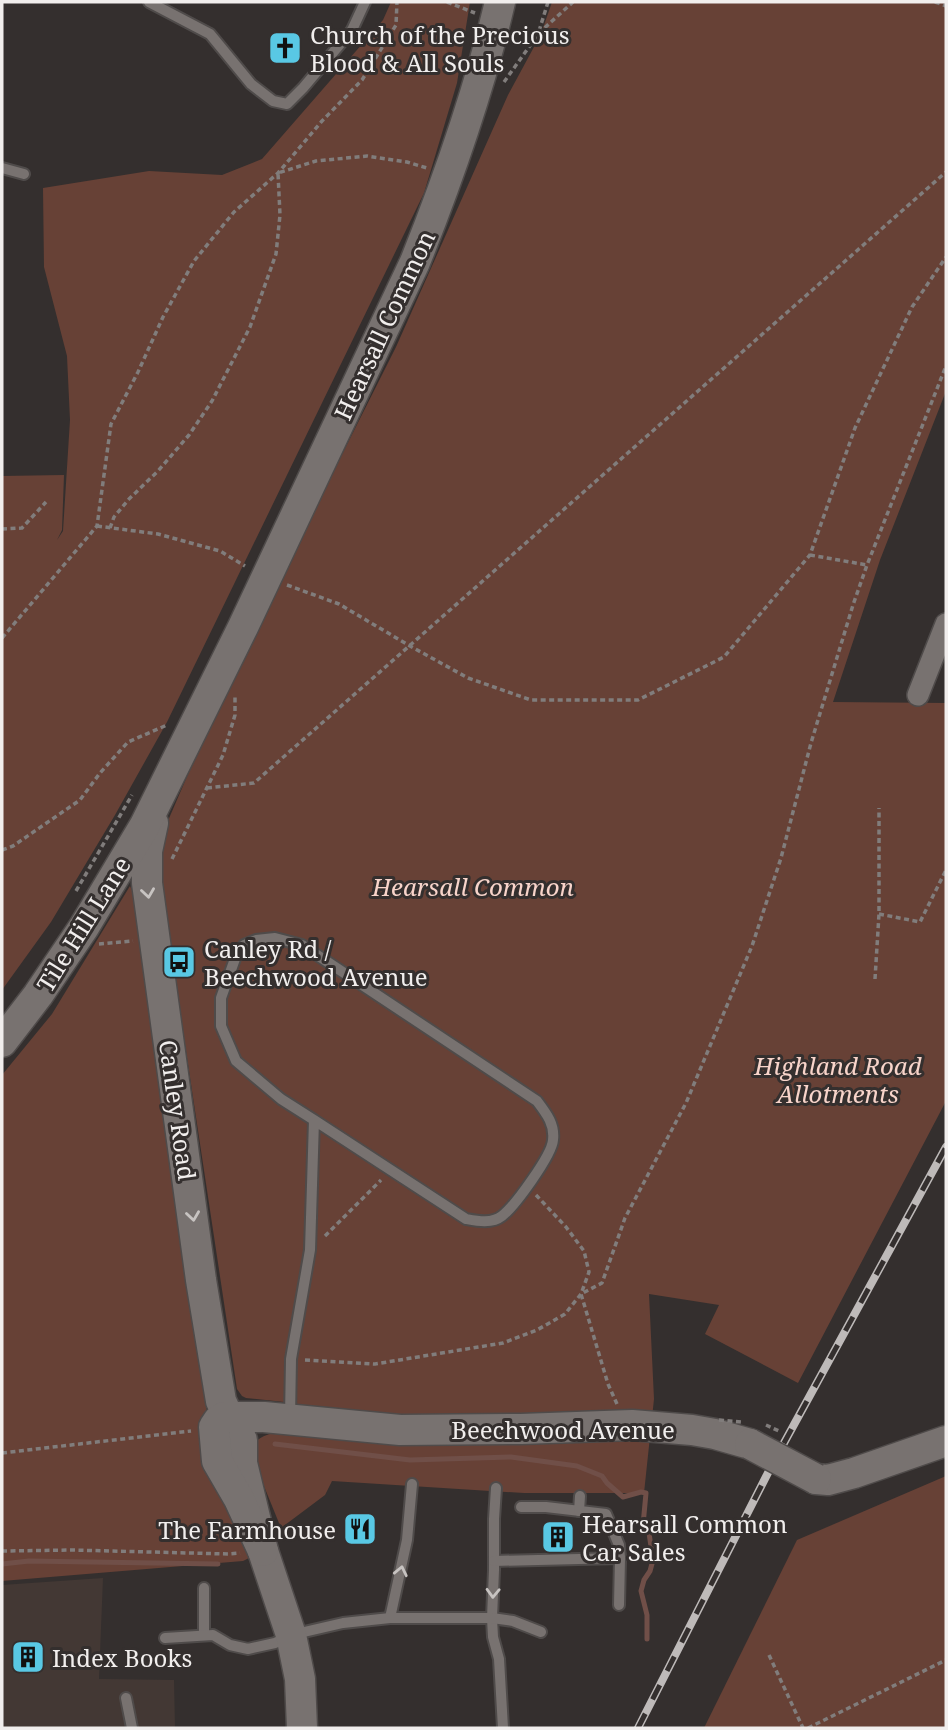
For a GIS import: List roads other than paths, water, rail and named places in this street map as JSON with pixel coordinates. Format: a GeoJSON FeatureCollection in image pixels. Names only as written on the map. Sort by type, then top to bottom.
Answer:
{"type":"FeatureCollection","features":[{"type":"Feature","properties":{"kind":"street","name":"Hearsall Common"},"geometry":{"type":"LineString","coordinates":[[483,68],[510,22],[516,2]]}},
{"type":"Feature","properties":{"kind":"street","name":"Hearsall Common"},"geometry":{"type":"LineString","coordinates":[[147,794],[266,578],[415,262],[449,175],[483,68],[490,13]]}},
{"type":"Feature","properties":{"kind":"street"},"geometry":{"type":"LineString","coordinates":[[918,695],[946,624]]}},
{"type":"Feature","properties":{"kind":"street","name":"Tile Hill Lane"},"geometry":{"type":"LineString","coordinates":[[2,1042],[84,927],[147,794]]}},
{"type":"Feature","properties":{"kind":"street","name":"Canley Road"},"geometry":{"type":"LineString","coordinates":[[147,794],[147,883],[201,1280],[221,1401],[242,1463],[263,1551],[291,1635],[300,1679],[302,1728]]}},
{"type":"Feature","properties":{"kind":"street","name":"Beechwood Avenue"},"geometry":{"type":"LineString","coordinates":[[230,1429],[290,1420],[401,1430],[627,1425],[692,1430],[750,1444],[816,1479],[828,1480],[946,1441]]}},
{"type":"Feature","properties":{"kind":"lane"},"geometry":{"type":"LineString","coordinates":[[149,2],[209,34],[251,84],[273,102],[287,103],[352,30],[365,2]]}},
{"type":"Feature","properties":{"kind":"lane"},"geometry":{"type":"LineString","coordinates":[[2,168],[24,174]]}},
{"type":"Feature","properties":{"kind":"lane"},"geometry":{"type":"LineString","coordinates":[[275,938],[302,945],[537,1101],[551,1119],[554,1141],[528,1186],[501,1217],[484,1222],[466,1219],[314,1120],[281,1099],[236,1061],[221,1026],[221,998],[236,956],[244,945],[256,940],[275,938]]}},
{"type":"Feature","properties":{"kind":"lane"},"geometry":{"type":"LineString","coordinates":[[290,1420],[291,1359],[310,1250],[314,1120]]}},
{"type":"Feature","properties":{"kind":"lane"},"geometry":{"type":"LineString","coordinates":[[390,1618],[407,1539],[412,1484]]}},
{"type":"Feature","properties":{"kind":"lane"},"geometry":{"type":"LineString","coordinates":[[496,1488],[492,1618],[499,1659],[503,1728]]}},
{"type":"Feature","properties":{"kind":"lane"},"geometry":{"type":"LineString","coordinates":[[579,1511],[580,1496]]}},
{"type":"Feature","properties":{"kind":"lane"},"geometry":{"type":"LineString","coordinates":[[521,1507],[606,1514],[619,1545],[621,1558],[619,1605]]}},
{"type":"Feature","properties":{"kind":"lane"},"geometry":{"type":"LineString","coordinates":[[494,1561],[621,1558]]}},
{"type":"Feature","properties":{"kind":"lane"},"geometry":{"type":"LineString","coordinates":[[204,1588],[204,1635]]}},
{"type":"Feature","properties":{"kind":"lane"},"geometry":{"type":"LineString","coordinates":[[164,1638],[213,1634],[230,1645],[248,1649],[275,1643],[291,1635],[343,1623],[390,1618],[492,1618],[513,1621],[541,1632]]}},
{"type":"Feature","properties":{"kind":"lane"},"geometry":{"type":"LineString","coordinates":[[127,1699],[132,1728]]}},
{"type":"Feature","properties":{"kind":"waterway"},"geometry":{"type":"LineString","coordinates":[[275,1444],[410,1460],[511,1457],[577,1466],[602,1476],[623,1497],[646,1493],[643,1525],[649,1533],[653,1560],[641,1591],[647,1615],[647,1639]]}},
{"type":"Feature","properties":{"kind":"waterway"},"geometry":{"type":"LineString","coordinates":[[2,1564],[29,1561],[218,1564]]}},
{"type":"Feature","properties":{"kind":"railway"},"geometry":{"type":"LineString","coordinates":[[638,1728],[773,1463],[946,1147]]}},
{"type":"Feature","properties":{"kind":"place","name":"Church of the Precious Blood & All Souls"},"geometry":{"type":"Point","coordinates":[285,48]}},
{"type":"Feature","properties":{"kind":"place","name":"Canley Rd / Beechwood Avenue"},"geometry":{"type":"Point","coordinates":[179,962]}},
{"type":"Feature","properties":{"kind":"place","name":"The Farmhouse"},"geometry":{"type":"Point","coordinates":[360,1529]}},
{"type":"Feature","properties":{"kind":"place","name":"Hearsall Common Car Sales"},"geometry":{"type":"Point","coordinates":[558,1537]}},
{"type":"Feature","properties":{"kind":"place","name":"Index Books"},"geometry":{"type":"Point","coordinates":[28,1657]}},
{"type":"Feature","properties":{"kind":"park label","name":"Highland Road Allotments"},"geometry":{"type":"Point","coordinates":[838,1079]}}]}
